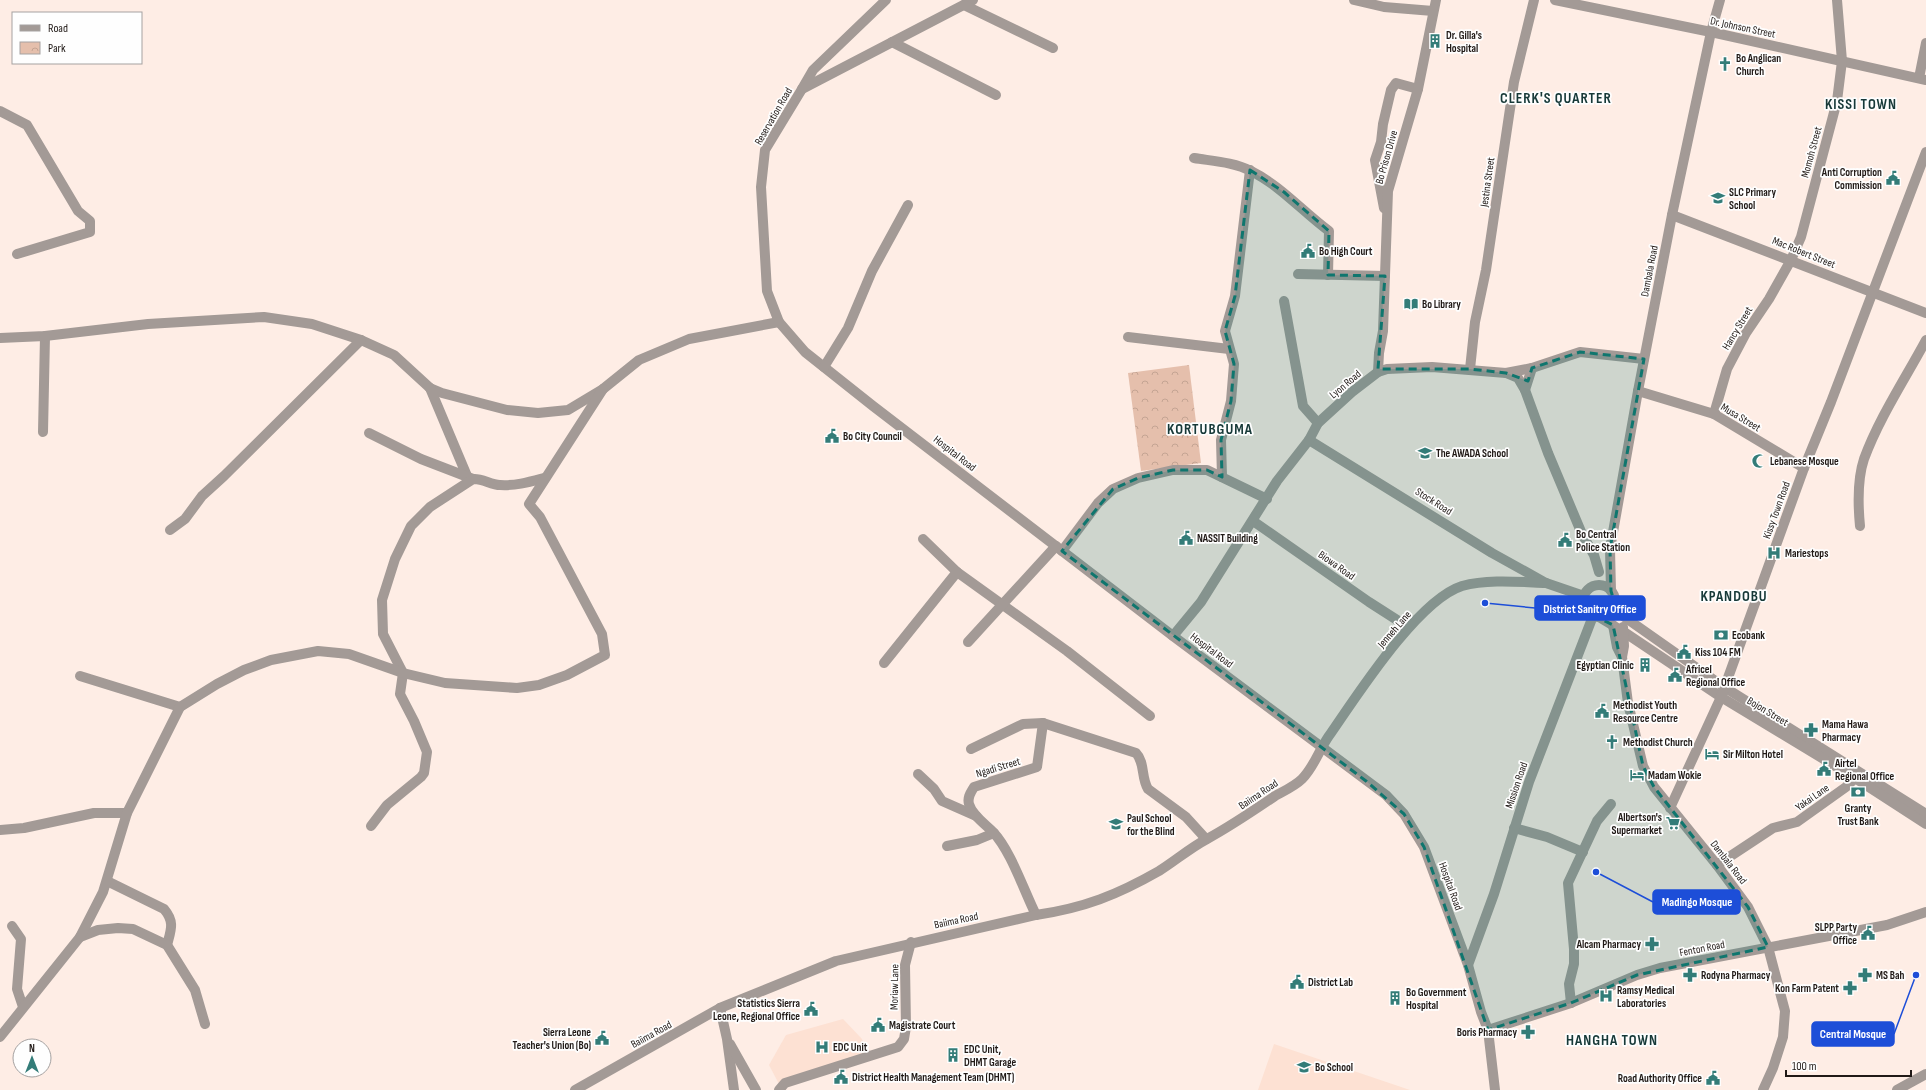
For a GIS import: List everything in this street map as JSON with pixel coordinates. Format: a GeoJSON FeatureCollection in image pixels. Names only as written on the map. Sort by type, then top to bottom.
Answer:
{"type":"FeatureCollection","features":[{"type":"Feature","properties":{"kind":"street"},"geometry":{"type":"LineString","coordinates":[[802,89],[813,70],[886,0]]}},
{"type":"Feature","properties":{"kind":"street"},"geometry":{"type":"LineString","coordinates":[[1354,0],[1384,7],[1433,11]]}},
{"type":"Feature","properties":{"kind":"street","name":"Bo Prison Drive"},"geometry":{"type":"LineString","coordinates":[[1378,372],[1385,276],[1388,191],[1418,89],[1436,0]]}},
{"type":"Feature","properties":{"kind":"street","name":"Jestina Street"},"geometry":{"type":"LineString","coordinates":[[1470,369],[1475,322],[1486,270],[1514,82],[1534,0]]}},
{"type":"Feature","properties":{"kind":"street","name":"Dr. Johnson Street"},"geometry":{"type":"LineString","coordinates":[[1555,0],[1711,32],[1922,79]]}},
{"type":"Feature","properties":{"kind":"street","name":"Dambala Road"},"geometry":{"type":"LineString","coordinates":[[1611,591],[1610,548],[1638,391],[1672,215],[1711,32],[1720,0]]}},
{"type":"Feature","properties":{"kind":"street","name":"Momoh Street"},"geometry":{"type":"LineString","coordinates":[[1791,260],[1800,237],[1837,101],[1842,61],[1837,0]]}},
{"type":"Feature","properties":{"kind":"street"},"geometry":{"type":"LineString","coordinates":[[969,2],[1053,48]]}},
{"type":"Feature","properties":{"kind":"street","name":"Reservation Road"},"geometry":{"type":"LineString","coordinates":[[778,322],[767,291],[761,187],[765,150],[802,89],[969,2]]}},
{"type":"Feature","properties":{"kind":"street"},"geometry":{"type":"LineString","coordinates":[[892,42],[996,95]]}},
{"type":"Feature","properties":{"kind":"street"},"geometry":{"type":"LineString","coordinates":[[1922,79],[1926,43]]}},
{"type":"Feature","properties":{"kind":"street"},"geometry":{"type":"LineString","coordinates":[[1387,219],[1378,182],[1375,160],[1381,142],[1382,124],[1391,90],[1396,83],[1418,89]]}},
{"type":"Feature","properties":{"kind":"street"},"geometry":{"type":"LineString","coordinates":[[0,111],[27,125],[78,211],[90,220],[90,232],[17,254]]}},
{"type":"Feature","properties":{"kind":"street","name":"Kissy Town Road"},"geometry":{"type":"LineString","coordinates":[[1670,808],[1721,697],[1804,468],[1926,152]]}},
{"type":"Feature","properties":{"kind":"street"},"geometry":{"type":"LineString","coordinates":[[1194,158],[1235,165],[1250,170],[1284,192],[1306,214],[1330,232],[1328,275]]}},
{"type":"Feature","properties":{"kind":"street"},"geometry":{"type":"LineString","coordinates":[[1222,477],[1221,440],[1231,401],[1234,364],[1225,331],[1235,296],[1250,170]]}},
{"type":"Feature","properties":{"kind":"street"},"geometry":{"type":"LineString","coordinates":[[824,367],[848,328],[872,271],[908,205]]}},
{"type":"Feature","properties":{"kind":"street","name":"Mac Robert Street"},"geometry":{"type":"LineString","coordinates":[[1672,215],[1926,313]]}},
{"type":"Feature","properties":{"kind":"street","name":"Hancy Street"},"geometry":{"type":"LineString","coordinates":[[1714,414],[1727,368],[1746,333],[1769,299],[1791,260]]}},
{"type":"Feature","properties":{"kind":"street"},"geometry":{"type":"LineString","coordinates":[[1298,274],[1385,276]]}},
{"type":"Feature","properties":{"kind":"street"},"geometry":{"type":"LineString","coordinates":[[1284,301],[1303,406],[1318,423]]}},
{"type":"Feature","properties":{"kind":"street"},"geometry":{"type":"LineString","coordinates":[[0,338],[45,336],[148,324],[264,317],[312,324],[361,340],[394,355],[430,388],[442,393],[507,410],[538,413],[568,410],[603,389],[639,360],[689,339],[778,322]]}},
{"type":"Feature","properties":{"kind":"street","name":"Hospital Road"},"geometry":{"type":"LineString","coordinates":[[778,322],[805,352],[824,367],[1173,636],[1386,795],[1404,814],[1424,847],[1468,965],[1481,1012],[1488,1030],[1495,1090]]}},
{"type":"Feature","properties":{"kind":"street"},"geometry":{"type":"LineString","coordinates":[[44,432],[45,336]]}},
{"type":"Feature","properties":{"kind":"street"},"geometry":{"type":"LineString","coordinates":[[1128,337],[1229,349]]}},
{"type":"Feature","properties":{"kind":"street"},"geometry":{"type":"LineString","coordinates":[[170,530],[185,519],[202,496],[361,340]]}},
{"type":"Feature","properties":{"kind":"street"},"geometry":{"type":"LineString","coordinates":[[1860,526],[1858,499],[1864,460],[1880,424],[1926,340]]}},
{"type":"Feature","properties":{"kind":"street","name":"Lyon Road"},"geometry":{"type":"LineString","coordinates":[[1173,636],[1201,602],[1277,481],[1309,440],[1318,423],[1352,392],[1378,372],[1387,369],[1432,367],[1506,373],[1532,368],[1580,352],[1644,359]]}},
{"type":"Feature","properties":{"kind":"street"},"geometry":{"type":"LineString","coordinates":[[1525,390],[1532,368]]}},
{"type":"Feature","properties":{"kind":"street"},"geometry":{"type":"LineString","coordinates":[[1506,373],[1518,378],[1525,390],[1548,453],[1582,534],[1594,555],[1599,572]]}},
{"type":"Feature","properties":{"kind":"street"},"geometry":{"type":"LineString","coordinates":[[430,388],[470,478]]}},
{"type":"Feature","properties":{"kind":"street"},"geometry":{"type":"LineString","coordinates":[[0,1037],[80,936],[103,892],[127,814],[180,708],[217,684],[244,670],[271,660],[318,651],[349,654],[403,673],[445,683],[517,688],[539,685],[567,675],[605,655],[602,634],[540,517],[529,504],[544,478],[603,389]]}},
{"type":"Feature","properties":{"kind":"street","name":"Musa Street"},"geometry":{"type":"LineString","coordinates":[[1638,391],[1714,414],[1804,468]]}},
{"type":"Feature","properties":{"kind":"street"},"geometry":{"type":"LineString","coordinates":[[369,433],[421,459],[470,478],[478,478],[499,485],[523,484],[544,478]]}},
{"type":"Feature","properties":{"kind":"street","name":"Stock Road"},"geometry":{"type":"LineString","coordinates":[[1309,440],[1492,553],[1546,583]]}},
{"type":"Feature","properties":{"kind":"street"},"geometry":{"type":"LineString","coordinates":[[968,642],[1002,605],[1059,549],[1098,503],[1113,489],[1138,478],[1172,470],[1207,470],[1267,499]]}},
{"type":"Feature","properties":{"kind":"street"},"geometry":{"type":"LineString","coordinates":[[371,826],[387,805],[421,777],[424,773],[427,752],[414,721],[400,694],[403,673],[383,634],[382,600],[394,559],[410,526],[430,507],[470,478]]}},
{"type":"Feature","properties":{"kind":"street","name":"Biowa Road"},"geometry":{"type":"LineString","coordinates":[[1253,521],[1369,602],[1408,627]]}},
{"type":"Feature","properties":{"kind":"street"},"geometry":{"type":"LineString","coordinates":[[924,539],[957,572],[1067,651],[1150,716]]}},
{"type":"Feature","properties":{"kind":"street","name":"Dambala Road"},"geometry":{"type":"LineString","coordinates":[[1593,586],[1610,548]]}},
{"type":"Feature","properties":{"kind":"street"},"geometry":{"type":"LineString","coordinates":[[884,663],[957,572]]}},
{"type":"Feature","properties":{"kind":"street","name":"Jenneh Lane"},"geometry":{"type":"LineString","coordinates":[[1321,747],[1363,686],[1408,627],[1444,595],[1461,586],[1506,582],[1546,583]]}},
{"type":"Feature","properties":{"kind":"street"},"geometry":{"type":"LineString","coordinates":[[1546,583],[1584,596]]}},
{"type":"Feature","properties":{"kind":"street"},"geometry":{"type":"LineString","coordinates":[[1602,585],[1611,591],[1615,601],[1617,613],[1596,617],[1588,614],[1584,607],[1584,596],[1586,591],[1593,586],[1602,585]]}},
{"type":"Feature","properties":{"kind":"street","name":"Dambala Road"},"geometry":{"type":"LineString","coordinates":[[1617,613],[1624,632],[1622,657],[1628,703],[1644,766],[1654,787],[1748,907],[1768,947],[1784,1011],[1783,1037],[1773,1068],[1763,1090]]}},
{"type":"Feature","properties":{"kind":"street","name":"Bojon Street"},"geometry":{"type":"LineString","coordinates":[[1617,613],[1724,687],[1926,814]]}},
{"type":"Feature","properties":{"kind":"street","name":"Bojon Street"},"geometry":{"type":"LineString","coordinates":[[1596,617],[1613,625],[1721,697],[1855,778],[1926,824]]}},
{"type":"Feature","properties":{"kind":"street","name":"Mission Road"},"geometry":{"type":"LineString","coordinates":[[1468,965],[1494,894],[1529,782],[1596,617]]}},
{"type":"Feature","properties":{"kind":"street","name":"Dambala Road"},"geometry":{"type":"LineString","coordinates":[[1613,625],[1617,647],[1622,657]]}},
{"type":"Feature","properties":{"kind":"street"},"geometry":{"type":"LineString","coordinates":[[80,676],[180,708]]}},
{"type":"Feature","properties":{"kind":"street"},"geometry":{"type":"LineString","coordinates":[[971,749],[1023,724],[1042,723],[1136,753],[1140,757],[1144,782],[1148,789],[1186,817],[1206,839]]}},
{"type":"Feature","properties":{"kind":"street","name":"Ngadi Street"},"geometry":{"type":"LineString","coordinates":[[1036,915],[1003,845],[994,833],[976,816],[969,804],[969,796],[974,787],[1037,767],[1042,723]]}},
{"type":"Feature","properties":{"kind":"street","name":"Baiima Road"},"geometry":{"type":"LineString","coordinates":[[575,1090],[720,1008],[836,961],[911,942],[1036,915],[1069,910],[1105,898],[1159,870],[1302,779],[1315,762],[1321,747]]}},
{"type":"Feature","properties":{"kind":"street"},"geometry":{"type":"LineString","coordinates":[[918,774],[934,789],[942,801],[976,816]]}},
{"type":"Feature","properties":{"kind":"street","name":"Yakai Lane"},"geometry":{"type":"LineString","coordinates":[[1717,866],[1773,828],[1797,822],[1846,787],[1855,778]]}},
{"type":"Feature","properties":{"kind":"street"},"geometry":{"type":"LineString","coordinates":[[1571,1003],[1569,984],[1574,964],[1574,949],[1568,884],[1597,821],[1611,804]]}},
{"type":"Feature","properties":{"kind":"street"},"geometry":{"type":"LineString","coordinates":[[0,830],[24,828],[94,813],[127,814]]}},
{"type":"Feature","properties":{"kind":"street"},"geometry":{"type":"LineString","coordinates":[[1514,828],[1547,838],[1583,852]]}},
{"type":"Feature","properties":{"kind":"street"},"geometry":{"type":"LineString","coordinates":[[947,846],[978,840],[994,833]]}},
{"type":"Feature","properties":{"kind":"street"},"geometry":{"type":"LineString","coordinates":[[107,881],[164,909],[171,917],[167,945]]}},
{"type":"Feature","properties":{"kind":"street","name":"Fenton Road"},"geometry":{"type":"LineString","coordinates":[[1488,1030],[1571,1003],[1637,975],[1668,967],[1768,947],[1887,926],[1926,912]]}},
{"type":"Feature","properties":{"kind":"street"},"geometry":{"type":"LineString","coordinates":[[12,926],[21,939],[17,988],[23,1008]]}},
{"type":"Feature","properties":{"kind":"street"},"geometry":{"type":"LineString","coordinates":[[80,936],[98,930],[118,928],[133,929],[167,945],[195,990],[205,1024]]}},
{"type":"Feature","properties":{"kind":"street","name":"Moriaw Lane"},"geometry":{"type":"LineString","coordinates":[[779,1090],[785,1083],[898,1047],[904,1039],[906,1027],[905,965],[911,942]]}},
{"type":"Feature","properties":{"kind":"street"},"geometry":{"type":"LineString","coordinates":[[720,1008],[727,1039],[734,1090]]}},
{"type":"Feature","properties":{"kind":"street"},"geometry":{"type":"LineString","coordinates":[[727,1039],[756,1090]]}},
{"type":"Feature","properties":{"kind":"street"},"geometry":{"type":"LineString","coordinates":[[1897,1090],[1926,1074]]}},
{"type":"Feature","properties":{"kind":"highlighted area"},"geometry":{"type":"Polygon","coordinates":[[[1250,170],[1284,192],[1329,231],[1328,275],[1385,276],[1378,369],[1470,369],[1506,373],[1528,381],[1532,368],[1580,352],[1644,359],[1610,549],[1611,591],[1615,604],[1603,620],[1613,625],[1643,766],[1654,787],[1748,907],[1768,947],[1637,975],[1571,1003],[1488,1030],[1424,847],[1404,814],[1366,781],[1062,551],[1113,489],[1138,478],[1173,470],[1207,470],[1222,477],[1221,440],[1231,401],[1234,364],[1225,331],[1235,296],[1250,170]]]}},
{"type":"Feature","properties":{"kind":"shaded area","name":"EDC Unit"},"geometry":{"type":"Polygon","coordinates":[[[843,1019],[862,1039],[867,1054],[779,1084],[769,1065],[786,1035],[843,1019]]]}},
{"type":"Feature","properties":{"kind":"shaded area","name":"Bo School"},"geometry":{"type":"Polygon","coordinates":[[[1274,1044],[1410,1090],[1258,1090],[1274,1044]]]}},
{"type":"Feature","properties":{"kind":"green space"},"geometry":{"type":"Polygon","coordinates":[[[1189,365],[1201,463],[1141,471],[1128,373],[1189,365]]]}},
{"type":"Feature","properties":{"kind":"place","name":"Dr. Gilla's Hospital"},"geometry":{"type":"Point","coordinates":[1435,41]}},
{"type":"Feature","properties":{"kind":"place","name":"Bo Anglican Church"},"geometry":{"type":"Point","coordinates":[1725,64]}},
{"type":"Feature","properties":{"kind":"place","name":"Anti Corruption Commission"},"geometry":{"type":"Point","coordinates":[1893,178]}},
{"type":"Feature","properties":{"kind":"place","name":"SLC Primary School"},"geometry":{"type":"Point","coordinates":[1718,198]}},
{"type":"Feature","properties":{"kind":"place","name":"Bo High Court"},"geometry":{"type":"Point","coordinates":[1308,251]}},
{"type":"Feature","properties":{"kind":"place","name":"Bo Library"},"geometry":{"type":"Point","coordinates":[1411,304]}},
{"type":"Feature","properties":{"kind":"place","name":"Bo City Council"},"geometry":{"type":"Point","coordinates":[832,436]}},
{"type":"Feature","properties":{"kind":"place","name":"The AWADA School"},"geometry":{"type":"Point","coordinates":[1425,453]}},
{"type":"Feature","properties":{"kind":"place","name":"Lebanese Mosque"},"geometry":{"type":"Point","coordinates":[1759,461]}},
{"type":"Feature","properties":{"kind":"place","name":"NASSIT Building"},"geometry":{"type":"Point","coordinates":[1186,538]}},
{"type":"Feature","properties":{"kind":"place","name":"Bo Central Police Station"},"geometry":{"type":"Point","coordinates":[1565,540]}},
{"type":"Feature","properties":{"kind":"place","name":"Mariestops"},"geometry":{"type":"Point","coordinates":[1774,553]}},
{"type":"Feature","properties":{"kind":"place","name":"District Sanitry Office"},"geometry":{"type":"Point","coordinates":[1485,603]}},
{"type":"Feature","properties":{"kind":"place","name":"Ecobank"},"geometry":{"type":"Point","coordinates":[1721,635]}},
{"type":"Feature","properties":{"kind":"place","name":"Kiss 104 FM"},"geometry":{"type":"Point","coordinates":[1684,652]}},
{"type":"Feature","properties":{"kind":"place","name":"Egyptian Clinic"},"geometry":{"type":"Point","coordinates":[1645,665]}},
{"type":"Feature","properties":{"kind":"place","name":"Africel Regional Office"},"geometry":{"type":"Point","coordinates":[1675,675]}},
{"type":"Feature","properties":{"kind":"place","name":"Methodist Youth Resource Centre"},"geometry":{"type":"Point","coordinates":[1602,711]}},
{"type":"Feature","properties":{"kind":"place","name":"Mama Hawa Pharmacy"},"geometry":{"type":"Point","coordinates":[1811,730]}},
{"type":"Feature","properties":{"kind":"place","name":"Methodist Church"},"geometry":{"type":"Point","coordinates":[1612,742]}},
{"type":"Feature","properties":{"kind":"place","name":"Sir Milton Hotel"},"geometry":{"type":"Point","coordinates":[1712,754]}},
{"type":"Feature","properties":{"kind":"place","name":"Airtel Regional Office"},"geometry":{"type":"Point","coordinates":[1824,769]}},
{"type":"Feature","properties":{"kind":"place","name":"Madam Wokie"},"geometry":{"type":"Point","coordinates":[1637,775]}},
{"type":"Feature","properties":{"kind":"place","name":"Granty Trust Bank"},"geometry":{"type":"Point","coordinates":[1858,792]}},
{"type":"Feature","properties":{"kind":"place","name":"Albertson's Supermarket"},"geometry":{"type":"Point","coordinates":[1673,823]}},
{"type":"Feature","properties":{"kind":"place","name":"Paul School for the Blind"},"geometry":{"type":"Point","coordinates":[1116,824]}},
{"type":"Feature","properties":{"kind":"place","name":"Madingo Mosque"},"geometry":{"type":"Point","coordinates":[1596,872]}},
{"type":"Feature","properties":{"kind":"place","name":"SLPP Party Office"},"geometry":{"type":"Point","coordinates":[1868,933]}},
{"type":"Feature","properties":{"kind":"place","name":"Alcam Pharmacy"},"geometry":{"type":"Point","coordinates":[1652,944]}},
{"type":"Feature","properties":{"kind":"place","name":"Rodyna Pharmacy"},"geometry":{"type":"Point","coordinates":[1690,975]}},
{"type":"Feature","properties":{"kind":"place","name":"MS Bah"},"geometry":{"type":"Point","coordinates":[1865,975]}},
{"type":"Feature","properties":{"kind":"place","name":"Central Mosque"},"geometry":{"type":"Point","coordinates":[1916,975]}},
{"type":"Feature","properties":{"kind":"place","name":"District Lab"},"geometry":{"type":"Point","coordinates":[1297,982]}},
{"type":"Feature","properties":{"kind":"place","name":"Kon Farm Patent"},"geometry":{"type":"Point","coordinates":[1850,988]}},
{"type":"Feature","properties":{"kind":"place","name":"Ramsy Medical Laboratories"},"geometry":{"type":"Point","coordinates":[1606,996]}},
{"type":"Feature","properties":{"kind":"place","name":"Bo Government Hospital"},"geometry":{"type":"Point","coordinates":[1395,998]}},
{"type":"Feature","properties":{"kind":"place","name":"Statistics Sierra Leone, Regional Office"},"geometry":{"type":"Point","coordinates":[811,1009]}},
{"type":"Feature","properties":{"kind":"place","name":"Magistrate Court"},"geometry":{"type":"Point","coordinates":[878,1025]}},
{"type":"Feature","properties":{"kind":"place","name":"Boris Pharmacy"},"geometry":{"type":"Point","coordinates":[1528,1032]}},
{"type":"Feature","properties":{"kind":"place","name":"Sierra Leone Teacher's Union (Bo)"},"geometry":{"type":"Point","coordinates":[602,1038]}},
{"type":"Feature","properties":{"kind":"place","name":"EDC Unit"},"geometry":{"type":"Point","coordinates":[822,1047]}},
{"type":"Feature","properties":{"kind":"place","name":"EDC Unit, DHMT Garage"},"geometry":{"type":"Point","coordinates":[953,1055]}},
{"type":"Feature","properties":{"kind":"place","name":"Bo School"},"geometry":{"type":"Point","coordinates":[1304,1067]}},
{"type":"Feature","properties":{"kind":"place","name":"District Health Management Team (DHMT)"},"geometry":{"type":"Point","coordinates":[841,1077]}},
{"type":"Feature","properties":{"kind":"place","name":"Road Authority Office"},"geometry":{"type":"Point","coordinates":[1713,1078]}},
{"type":"Feature","properties":{"kind":"district","name":"CLERK'S QUARTER"},"geometry":{"type":"Point","coordinates":[1556,98]}},
{"type":"Feature","properties":{"kind":"district","name":"KISSI TOWN"},"geometry":{"type":"Point","coordinates":[1861,104]}},
{"type":"Feature","properties":{"kind":"district","name":"KORTUBGUMA"},"geometry":{"type":"Point","coordinates":[1210,429]}},
{"type":"Feature","properties":{"kind":"district","name":"KPANDOBU"},"geometry":{"type":"Point","coordinates":[1734,596]}},
{"type":"Feature","properties":{"kind":"district","name":"HANGHA TOWN"},"geometry":{"type":"Point","coordinates":[1612,1040]}}]}
